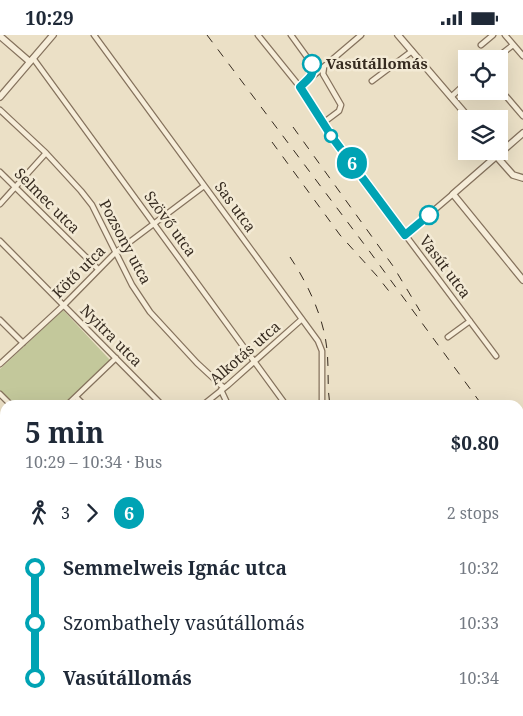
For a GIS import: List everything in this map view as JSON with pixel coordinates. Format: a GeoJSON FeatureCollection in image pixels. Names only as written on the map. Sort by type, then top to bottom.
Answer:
{"type":"FeatureCollection","features":[{"type":"Feature","properties":{"kind":"street"},"geometry":{"type":"LineString","coordinates":[[0,97],[53,35]]}},
{"type":"Feature","properties":{"kind":"street","name":"Sas utca"},"geometry":{"type":"LineString","coordinates":[[94,35],[318,341],[322,351],[322,400]]}},
{"type":"Feature","properties":{"kind":"street","name":"Vasút utca"},"geometry":{"type":"LineString","coordinates":[[258,35],[300,87],[322,123],[496,356]]}},
{"type":"Feature","properties":{"kind":"street"},"geometry":{"type":"LineString","coordinates":[[290,35],[312,64],[312,77]]}},
{"type":"Feature","properties":{"kind":"street"},"geometry":{"type":"LineString","coordinates":[[300,87],[361,35]]}},
{"type":"Feature","properties":{"kind":"street"},"geometry":{"type":"LineString","coordinates":[[398,35],[462,110]]}},
{"type":"Feature","properties":{"kind":"street"},"geometry":{"type":"LineString","coordinates":[[482,45],[493,35]]}},
{"type":"Feature","properties":{"kind":"street"},"geometry":{"type":"LineString","coordinates":[[505,35],[523,56]]}},
{"type":"Feature","properties":{"kind":"street"},"geometry":{"type":"LineString","coordinates":[[0,36],[31,60]]}},
{"type":"Feature","properties":{"kind":"street"},"geometry":{"type":"LineString","coordinates":[[507,50],[513,45]]}},
{"type":"Feature","properties":{"kind":"street"},"geometry":{"type":"LineString","coordinates":[[372,81],[412,51]]}},
{"type":"Feature","properties":{"kind":"street","name":"Szövő utca"},"geometry":{"type":"LineString","coordinates":[[31,60],[154,223],[282,400]]}},
{"type":"Feature","properties":{"kind":"street"},"geometry":{"type":"LineString","coordinates":[[312,64],[324,67]]}},
{"type":"Feature","properties":{"kind":"street"},"geometry":{"type":"LineString","coordinates":[[322,123],[339,111],[341,105],[323,75],[324,67]]}},
{"type":"Feature","properties":{"kind":"street"},"geometry":{"type":"LineString","coordinates":[[451,97],[458,90]]}},
{"type":"Feature","properties":{"kind":"street"},"geometry":{"type":"LineString","coordinates":[[508,98],[523,116]]}},
{"type":"Feature","properties":{"kind":"street","name":"Pozsony utca"},"geometry":{"type":"LineString","coordinates":[[0,110],[46,153],[86,197],[136,292],[150,312],[222,389]]}},
{"type":"Feature","properties":{"kind":"street"},"geometry":{"type":"LineString","coordinates":[[508,146],[523,133]]}},
{"type":"Feature","properties":{"kind":"street"},"geometry":{"type":"LineString","coordinates":[[0,204],[46,153]]}},
{"type":"Feature","properties":{"kind":"street"},"geometry":{"type":"LineString","coordinates":[[405,235],[491,160]]}},
{"type":"Feature","properties":{"kind":"street"},"geometry":{"type":"LineString","coordinates":[[502,160],[513,175],[523,178]]}},
{"type":"Feature","properties":{"kind":"street","name":"Selmec utca"},"geometry":{"type":"LineString","coordinates":[[0,172],[98,269]]}},
{"type":"Feature","properties":{"kind":"street","name":"Kötő utca"},"geometry":{"type":"LineString","coordinates":[[0,364],[64,305],[115,253],[204,186]]}},
{"type":"Feature","properties":{"kind":"street"},"geometry":{"type":"LineString","coordinates":[[453,194],[523,280]]}},
{"type":"Feature","properties":{"kind":"street","name":"Nyitra utca"},"geometry":{"type":"LineString","coordinates":[[0,241],[157,400]]}},
{"type":"Feature","properties":{"kind":"street","name":"Alkotás utca"},"geometry":{"type":"LineString","coordinates":[[209,400],[255,362],[302,319]]}},
{"type":"Feature","properties":{"kind":"street"},"geometry":{"type":"LineString","coordinates":[[0,320],[23,343]]}},
{"type":"Feature","properties":{"kind":"street","name":"Vasút utca"},"geometry":{"type":"LineString","coordinates":[[448,337],[470,321]]}},
{"type":"Feature","properties":{"kind":"street"},"geometry":{"type":"LineString","coordinates":[[73,400],[116,358]]}},
{"type":"Feature","properties":{"kind":"street"},"geometry":{"type":"LineString","coordinates":[[222,389],[226,400]]}},
{"type":"Feature","properties":{"kind":"street"},"geometry":{"type":"LineString","coordinates":[[76,397],[79,400]]}},
{"type":"Feature","properties":{"kind":"green space"},"geometry":{"type":"Polygon","coordinates":[[[63,310],[110,360],[68,400],[9,400],[0,390],[0,369],[63,310]]]}},
{"type":"Feature","properties":{"kind":"railway"},"geometry":{"type":"LineString","coordinates":[[207,35],[478,400]]}},
{"type":"Feature","properties":{"kind":"railway"},"geometry":{"type":"LineString","coordinates":[[293,127],[393,266],[420,311]]}},
{"type":"Feature","properties":{"kind":"railway"},"geometry":{"type":"LineString","coordinates":[[272,142],[340,235],[392,295]]}},
{"type":"Feature","properties":{"kind":"railway"},"geometry":{"type":"LineString","coordinates":[[290,257],[303,278],[319,314],[327,350],[330,400]]}},
{"type":"Feature","properties":{"kind":"bus line","name":"6"},"geometry":{"type":"LineString","coordinates":[[312,64],[312,77],[300,87],[332,137],[405,235],[429,215]]}},
{"type":"Feature","properties":{"kind":"place","name":"Vasútállomás"},"geometry":{"type":"Point","coordinates":[312,64]}}]}
